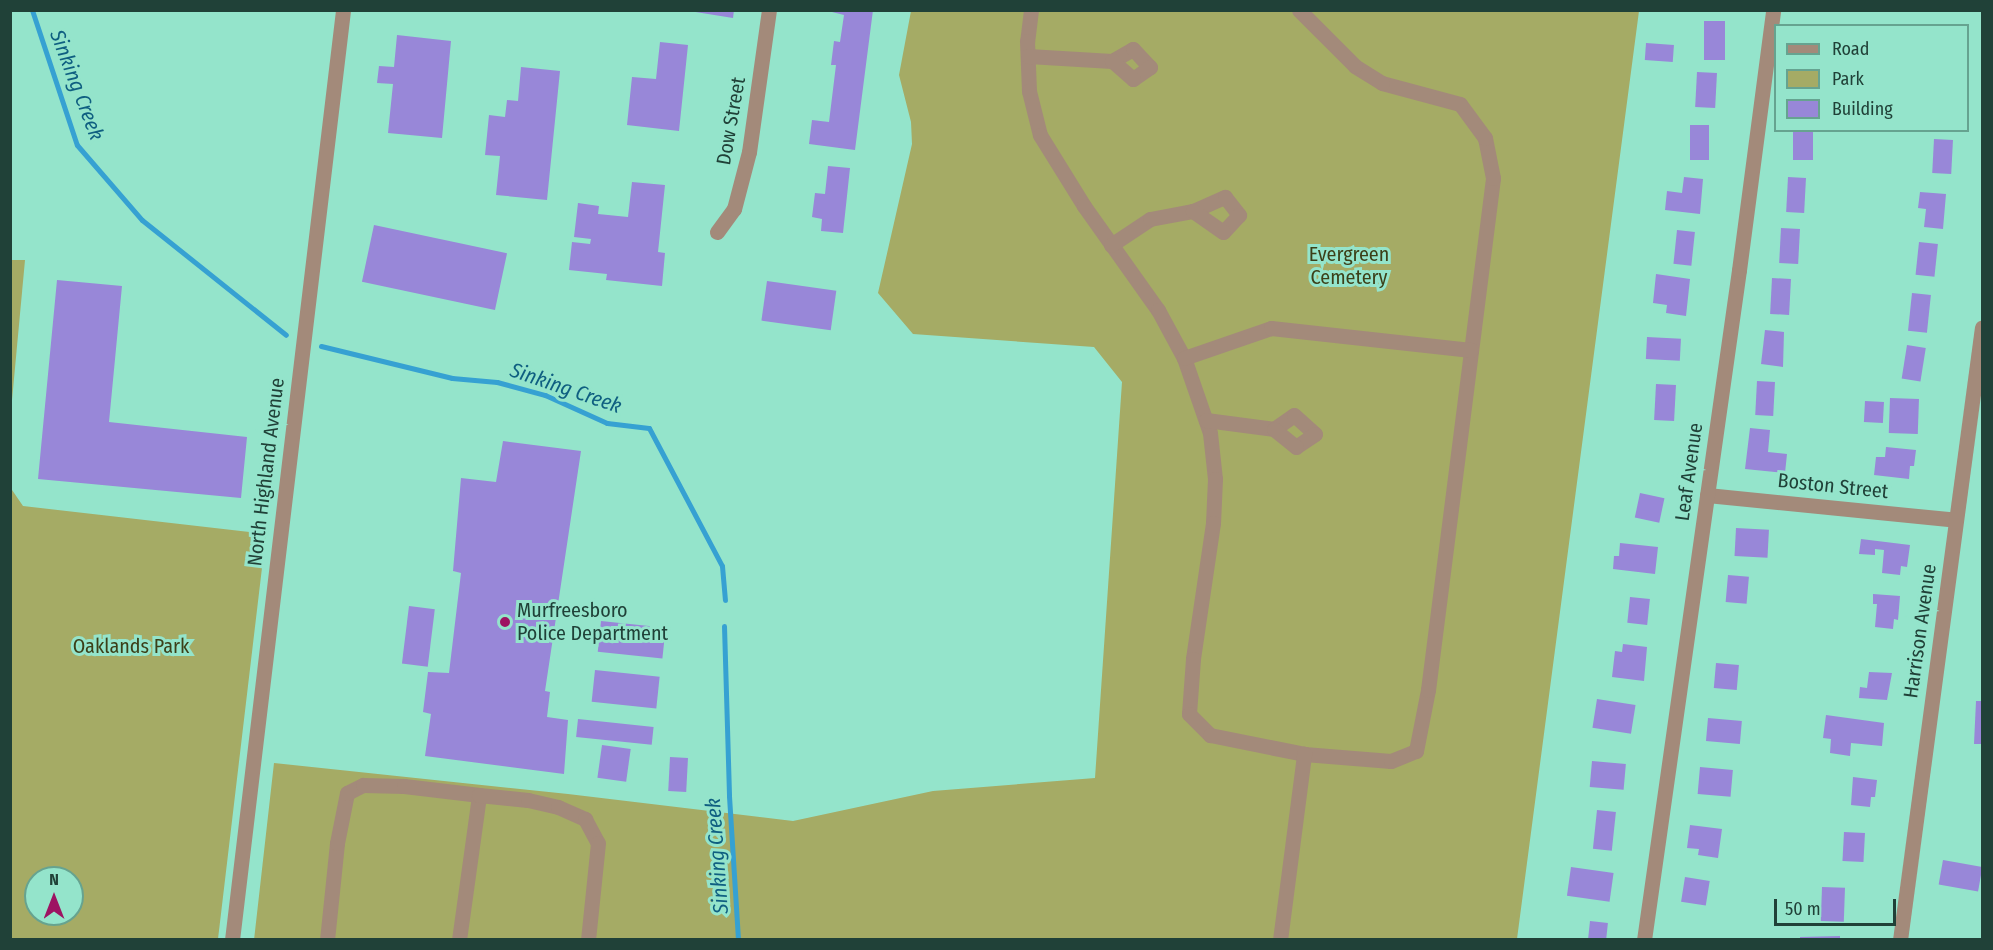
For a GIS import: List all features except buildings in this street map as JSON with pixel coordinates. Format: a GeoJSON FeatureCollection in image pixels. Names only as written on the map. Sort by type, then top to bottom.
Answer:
{"type":"FeatureCollection","features":[{"type":"Feature","properties":{"kind":"street","name":"North Highland Avenue"},"geometry":{"type":"LineString","coordinates":[[232,939],[343,10]]}},
{"type":"Feature","properties":{"kind":"street","name":"Dow Street"},"geometry":{"type":"LineString","coordinates":[[717,232],[734,209],[749,152],[769,10]]}},
{"type":"Feature","properties":{"kind":"street"},"geometry":{"type":"LineString","coordinates":[[1031,10],[1028,56],[1029,91],[1040,135],[1111,245],[1158,310],[1184,358],[1210,433],[1215,479],[1213,523],[1193,659],[1189,714],[1210,735],[1304,754],[1391,761],[1416,752],[1428,690],[1493,178],[1485,138],[1460,104],[1382,83],[1355,66],[1299,10]]}},
{"type":"Feature","properties":{"kind":"street","name":"Leaf Avenue"},"geometry":{"type":"LineString","coordinates":[[1644,939],[1773,10]]}},
{"type":"Feature","properties":{"kind":"street"},"geometry":{"type":"LineString","coordinates":[[1028,56],[1112,61]]}},
{"type":"Feature","properties":{"kind":"street"},"geometry":{"type":"LineString","coordinates":[[1111,245],[1150,219],[1193,211]]}},
{"type":"Feature","properties":{"kind":"street","name":"Harrison Avenue"},"geometry":{"type":"LineString","coordinates":[[1900,939],[1983,327]]}},
{"type":"Feature","properties":{"kind":"street"},"geometry":{"type":"LineString","coordinates":[[1184,358],[1271,328],[1471,350]]}},
{"type":"Feature","properties":{"kind":"street"},"geometry":{"type":"LineString","coordinates":[[1206,420],[1274,429]]}},
{"type":"Feature","properties":{"kind":"street","name":"Boston Street"},"geometry":{"type":"LineString","coordinates":[[1707,495],[1956,520]]}},
{"type":"Feature","properties":{"kind":"street"},"geometry":{"type":"LineString","coordinates":[[1280,939],[1304,754]]}},
{"type":"Feature","properties":{"kind":"street"},"geometry":{"type":"LineString","coordinates":[[327,939],[337,843],[347,793],[363,785],[394,786],[528,800],[558,807],[585,819],[598,843],[588,939]]}},
{"type":"Feature","properties":{"kind":"street"},"geometry":{"type":"LineString","coordinates":[[459,939],[479,795]]}},
{"type":"Feature","properties":{"kind":"green space","name":"Evergreen Cemetery"},"geometry":{"type":"Polygon","coordinates":[[[911,11],[1639,11],[1517,939],[254,940],[274,763],[568,794],[793,821],[933,791],[1095,778],[1122,382],[1094,347],[913,334],[878,293],[912,144],[911,122],[899,75],[911,11]]]}},
{"type":"Feature","properties":{"kind":"green space"},"geometry":{"type":"Polygon","coordinates":[[[10,260],[25,260],[11,411],[10,260]]]}},
{"type":"Feature","properties":{"kind":"green space","name":"Oaklands Park"},"geometry":{"type":"Polygon","coordinates":[[[10,487],[23,506],[266,534],[218,939],[11,939],[10,487]]]}},
{"type":"Feature","properties":{"kind":"waterway","name":"Sinking Creek"},"geometry":{"type":"LineString","coordinates":[[32,10],[77,145],[142,220],[286,335]]}},
{"type":"Feature","properties":{"kind":"waterway","name":"Sinking Creek"},"geometry":{"type":"LineString","coordinates":[[321,346],[452,378],[497,382],[545,395],[607,423],[649,428],[722,566],[725,600]]}},
{"type":"Feature","properties":{"kind":"waterway","name":"Sinking Creek"},"geometry":{"type":"LineString","coordinates":[[724,626],[729,796],[738,940]]}},
{"type":"Feature","properties":{"kind":"place","name":"Murfreesboro Police Department"},"geometry":{"type":"Point","coordinates":[505,622]}}]}
